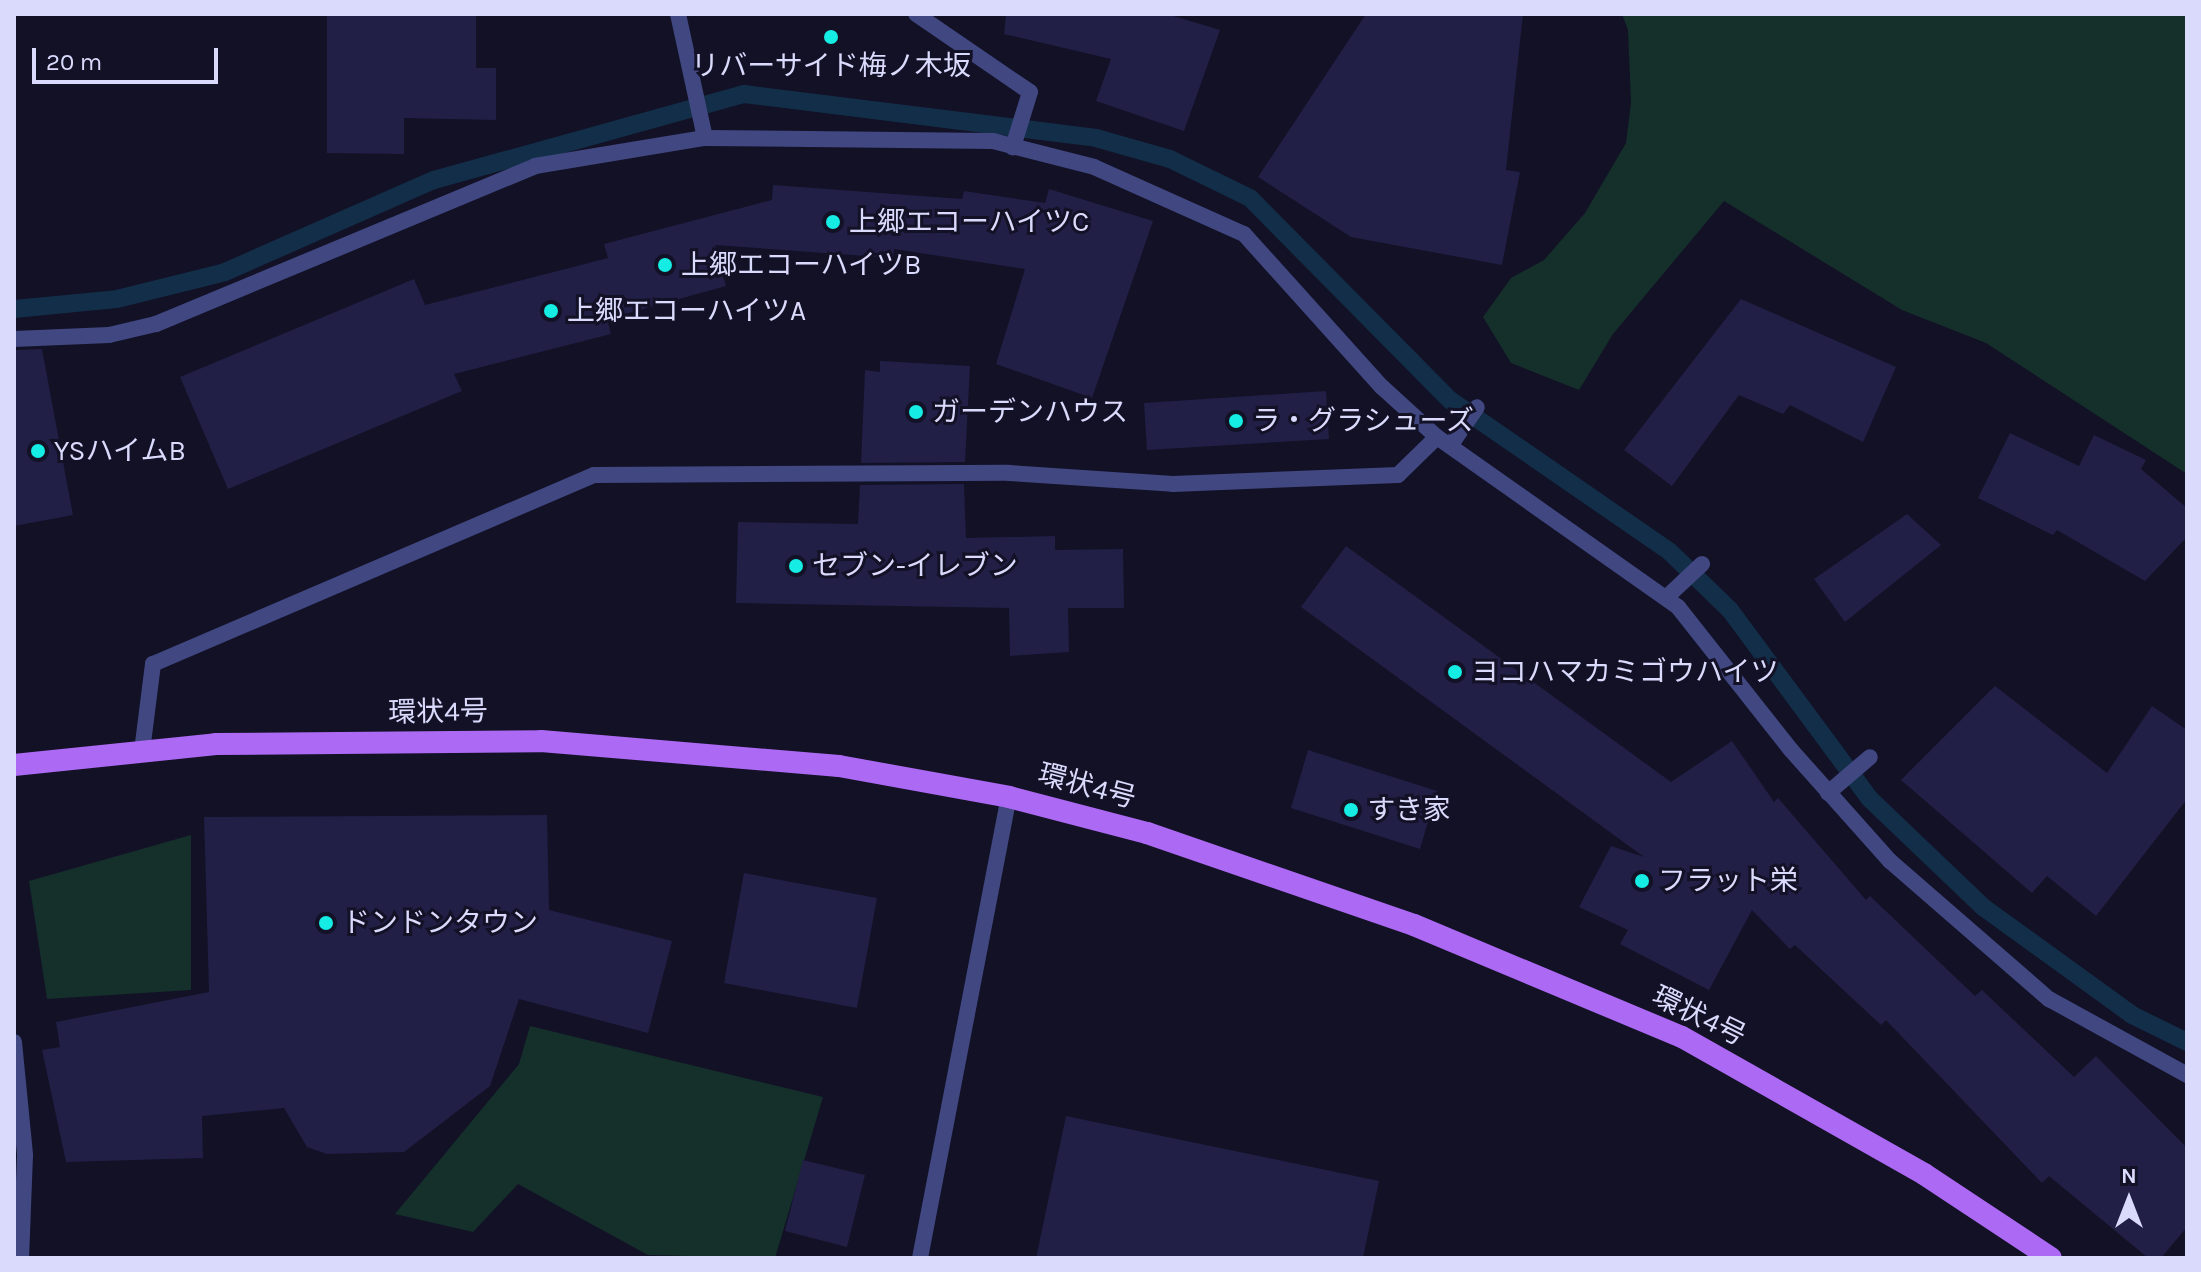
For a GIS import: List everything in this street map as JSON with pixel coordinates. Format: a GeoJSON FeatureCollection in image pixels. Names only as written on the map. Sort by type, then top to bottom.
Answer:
{"type":"FeatureCollection","features":[{"type":"Feature","properties":{"kind":"main road","name":"環状4号"},"geometry":{"type":"LineString","coordinates":[[14,765],[216,744],[541,741],[839,766],[1009,797],[1147,833],[1414,925],[1682,1037],[1924,1174],[2051,1258]]}},
{"type":"Feature","properties":{"kind":"street"},"geometry":{"type":"LineString","coordinates":[[678,14],[705,138]]}},
{"type":"Feature","properties":{"kind":"street"},"geometry":{"type":"LineString","coordinates":[[916,14],[1030,92],[1014,144]]}},
{"type":"Feature","properties":{"kind":"street"},"geometry":{"type":"LineString","coordinates":[[14,339],[109,335],[156,324],[535,166],[705,138],[875,138],[1014,144],[1094,167],[1244,234],[1382,387],[1447,442],[1678,607],[1890,861],[2049,999],[2187,1075]]}},
{"type":"Feature","properties":{"kind":"street"},"geometry":{"type":"LineString","coordinates":[[142,751],[153,664],[594,475],[1009,473],[1173,484],[1398,475],[1447,442],[1477,407]]}},
{"type":"Feature","properties":{"kind":"street"},"geometry":{"type":"LineString","coordinates":[[1670,594],[1702,564]]}},
{"type":"Feature","properties":{"kind":"street"},"geometry":{"type":"LineString","coordinates":[[1830,790],[1870,757]]}},
{"type":"Feature","properties":{"kind":"street"},"geometry":{"type":"LineString","coordinates":[[920,1258],[1009,797]]}},
{"type":"Feature","properties":{"kind":"street"},"geometry":{"type":"LineString","coordinates":[[14,1042],[25,1155],[21,1258]]}},
{"type":"Feature","properties":{"kind":"green space"},"geometry":{"type":"Polygon","coordinates":[[[1622,14],[2187,14],[2187,474],[1986,343],[1902,310],[1724,201],[1613,334],[1579,390],[1511,363],[1483,317],[1511,278],[1544,260],[1585,213],[1626,143],[1631,103],[1628,30],[1622,14]]]}},
{"type":"Feature","properties":{"kind":"green space"},"geometry":{"type":"Polygon","coordinates":[[[191,835],[191,990],[47,999],[29,881],[191,835]]]}},
{"type":"Feature","properties":{"kind":"green space"},"geometry":{"type":"Polygon","coordinates":[[[530,1026],[823,1097],[775,1258],[648,1255],[518,1184],[473,1232],[395,1214],[519,1064],[530,1026]]]}},
{"type":"Feature","properties":{"kind":"building"},"geometry":{"type":"Polygon","coordinates":[[[327,14],[476,14],[476,68],[496,68],[496,120],[404,118],[404,154],[327,153],[327,14]]]}},
{"type":"Feature","properties":{"kind":"building"},"geometry":{"type":"Polygon","coordinates":[[[1006,14],[1167,14],[1220,30],[1184,131],[1096,101],[1111,59],[1004,34],[1006,14]]]}},
{"type":"Feature","properties":{"kind":"building"},"geometry":{"type":"Polygon","coordinates":[[[1366,14],[1523,14],[1506,170],[1520,172],[1502,265],[1351,237],[1258,177],[1366,14]]]}},
{"type":"Feature","properties":{"kind":"building"},"geometry":{"type":"Polygon","coordinates":[[[773,185],[962,199],[964,191],[1045,203],[1049,189],[1153,221],[1092,398],[996,364],[1025,269],[894,249],[893,258],[715,245],[726,286],[607,319],[611,334],[454,374],[462,391],[228,489],[180,377],[414,279],[425,305],[608,258],[604,244],[772,200],[773,185]]]}},
{"type":"Feature","properties":{"kind":"building"},"geometry":{"type":"Polygon","coordinates":[[[1741,299],[1896,367],[1863,442],[1790,405],[1783,414],[1739,395],[1672,486],[1624,450],[1741,299]]]}},
{"type":"Feature","properties":{"kind":"building","name":"YSハイムB"},"geometry":{"type":"Polygon","coordinates":[[[42,349],[73,515],[14,526],[14,350],[42,349]]]}},
{"type":"Feature","properties":{"kind":"building","name":"ガーデンハウス"},"geometry":{"type":"Polygon","coordinates":[[[880,361],[970,366],[965,462],[861,463],[865,370],[880,372],[880,361]]]}},
{"type":"Feature","properties":{"kind":"building","name":"ラ・グラシューズ"},"geometry":{"type":"Polygon","coordinates":[[[1326,391],[1329,439],[1147,450],[1144,403],[1326,391]]]}},
{"type":"Feature","properties":{"kind":"building"},"geometry":{"type":"Polygon","coordinates":[[[2010,433],[2079,466],[2094,435],[2146,460],[2141,469],[2187,508],[2187,537],[2145,581],[2057,530],[2053,535],[1978,498],[2010,433]]]}},
{"type":"Feature","properties":{"kind":"building"},"geometry":{"type":"Polygon","coordinates":[[[964,484],[966,538],[1055,536],[1055,550],[1123,549],[1124,608],[1068,608],[1069,652],[1010,656],[1009,608],[736,603],[738,522],[858,524],[860,485],[964,484]]]}},
{"type":"Feature","properties":{"kind":"building"},"geometry":{"type":"Polygon","coordinates":[[[1907,514],[1941,545],[1845,622],[1814,579],[1907,514]]]}},
{"type":"Feature","properties":{"kind":"building"},"geometry":{"type":"Polygon","coordinates":[[[1346,546],[1671,782],[1732,741],[1774,802],[1778,798],[1866,900],[1870,896],[1975,996],[1982,990],[2074,1077],[2096,1056],[2187,1148],[2187,1227],[2161,1258],[2148,1258],[2049,1176],[2042,1183],[1886,1020],[1881,1025],[1795,945],[1790,949],[1752,910],[1709,990],[1620,944],[1628,930],[1579,907],[1611,846],[1644,857],[1301,607],[1346,546]]]}},
{"type":"Feature","properties":{"kind":"building"},"geometry":{"type":"Polygon","coordinates":[[[1995,686],[2107,773],[2152,706],[2187,730],[2187,799],[2096,916],[2047,876],[2032,893],[1901,780],[1995,686]]]}},
{"type":"Feature","properties":{"kind":"building"},"geometry":{"type":"Polygon","coordinates":[[[1308,750],[1437,791],[1420,849],[1291,808],[1308,750]]]}},
{"type":"Feature","properties":{"kind":"building"},"geometry":{"type":"Polygon","coordinates":[[[547,815],[549,910],[672,941],[648,1033],[519,999],[490,1086],[404,1152],[327,1154],[307,1147],[284,1108],[202,1116],[203,1158],[66,1162],[42,1050],[60,1047],[56,1022],[209,992],[204,817],[547,815]]]}},
{"type":"Feature","properties":{"kind":"building"},"geometry":{"type":"Polygon","coordinates":[[[744,873],[877,898],[857,1008],[724,983],[744,873]]]}},
{"type":"Feature","properties":{"kind":"building"},"geometry":{"type":"Polygon","coordinates":[[[1066,1116],[1379,1181],[1363,1258],[1036,1258],[1066,1116]]]}},
{"type":"Feature","properties":{"kind":"building"},"geometry":{"type":"Polygon","coordinates":[[[803,1160],[865,1175],[847,1247],[785,1231],[803,1160]]]}},
{"type":"Feature","properties":{"kind":"waterway"},"geometry":{"type":"LineString","coordinates":[[14,309],[117,299],[225,272],[434,180],[744,94],[1096,138],[1170,159],[1250,198],[1450,400],[1670,552],[1730,610],[1870,799],[1983,907],[2132,1015],[2187,1042]]}},
{"type":"Feature","properties":{"kind":"place","name":"リバーサイド梅ノ木坂"},"geometry":{"type":"Point","coordinates":[831,37]}},
{"type":"Feature","properties":{"kind":"place","name":"上郷エコーハイツC"},"geometry":{"type":"Point","coordinates":[833,222]}},
{"type":"Feature","properties":{"kind":"place","name":"上郷エコーハイツB"},"geometry":{"type":"Point","coordinates":[665,265]}},
{"type":"Feature","properties":{"kind":"place","name":"上郷エコーハイツA"},"geometry":{"type":"Point","coordinates":[551,311]}},
{"type":"Feature","properties":{"kind":"place","name":"ガーデンハウス"},"geometry":{"type":"Point","coordinates":[916,412]}},
{"type":"Feature","properties":{"kind":"place","name":"ラ・グラシューズ"},"geometry":{"type":"Point","coordinates":[1236,421]}},
{"type":"Feature","properties":{"kind":"place","name":"YSハイムB"},"geometry":{"type":"Point","coordinates":[38,451]}},
{"type":"Feature","properties":{"kind":"place","name":"セブン-イレブン"},"geometry":{"type":"Point","coordinates":[796,566]}},
{"type":"Feature","properties":{"kind":"place","name":"ヨコハマカミゴウハイツ"},"geometry":{"type":"Point","coordinates":[1455,672]}},
{"type":"Feature","properties":{"kind":"place","name":"すき家"},"geometry":{"type":"Point","coordinates":[1351,810]}},
{"type":"Feature","properties":{"kind":"place","name":"フラット栄"},"geometry":{"type":"Point","coordinates":[1642,881]}},
{"type":"Feature","properties":{"kind":"place","name":"ドンドンタウン"},"geometry":{"type":"Point","coordinates":[326,923]}}]}
